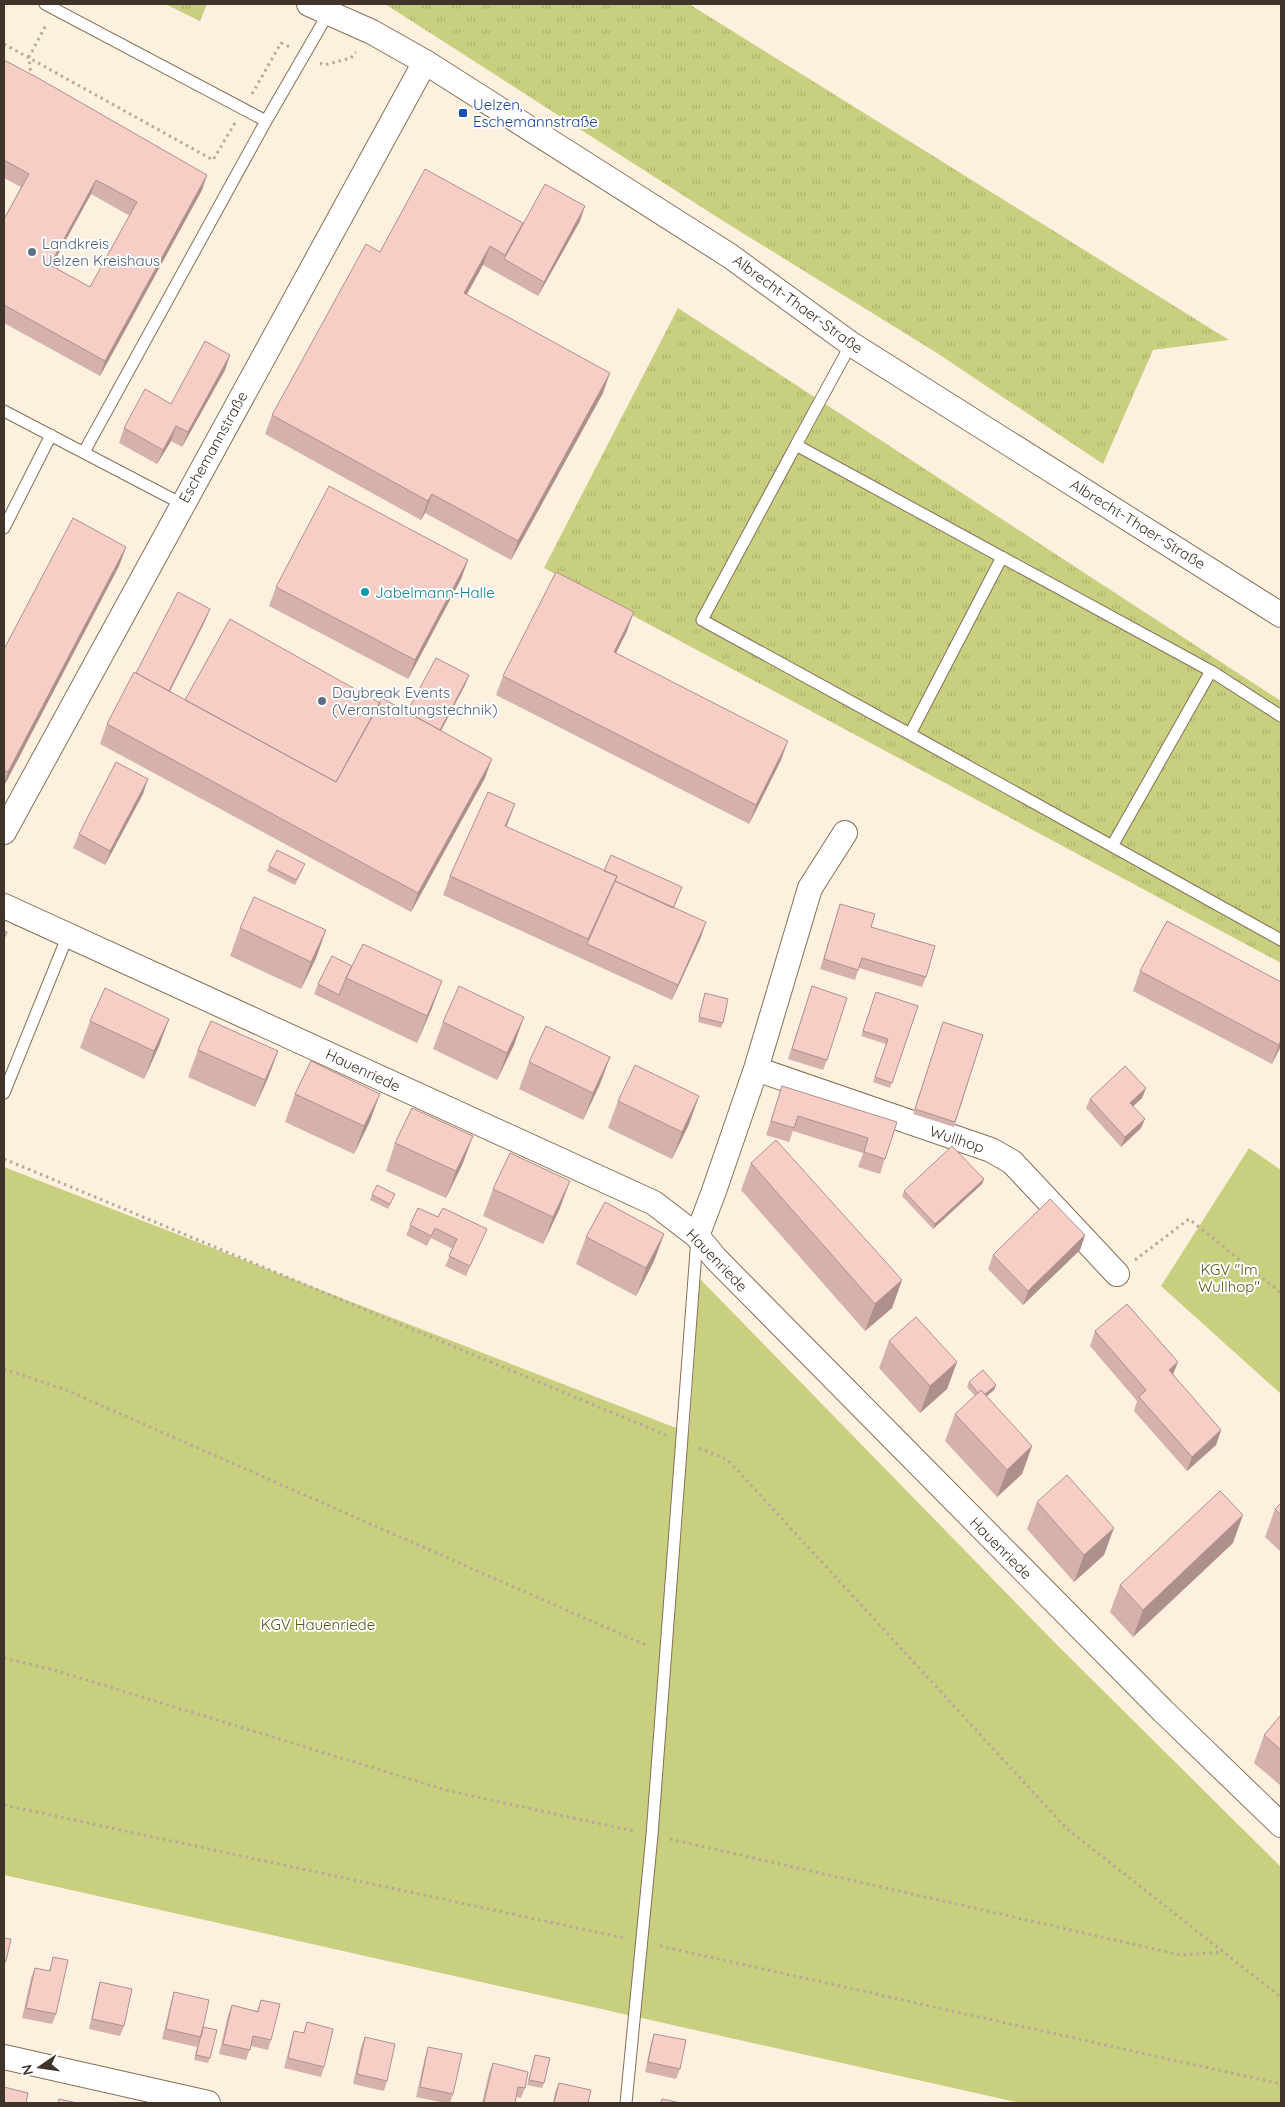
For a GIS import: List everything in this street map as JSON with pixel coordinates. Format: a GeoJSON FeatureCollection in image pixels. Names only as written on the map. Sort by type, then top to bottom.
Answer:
{"type":"FeatureCollection","features":[{"type":"Feature","properties":{"kind":"street","name":"Albrecht-Thaer-Straße"},"geometry":{"type":"LineString","coordinates":[[319,8],[372,32],[425,62],[730,256],[851,344],[1281,615]]}},
{"type":"Feature","properties":{"kind":"street","name":"Eschemannstraße"},"geometry":{"type":"LineString","coordinates":[[4,832],[425,62]]}},
{"type":"Feature","properties":{"kind":"street"},"geometry":{"type":"LineString","coordinates":[[697,1236],[756,1069],[810,888],[846,833]]}},
{"type":"Feature","properties":{"kind":"street","name":"Hauenriede"},"geometry":{"type":"LineString","coordinates":[[4,906],[654,1203],[697,1236],[716,1259],[1107,1655],[1281,1826]]}},
{"type":"Feature","properties":{"kind":"street","name":"Wullhop"},"geometry":{"type":"LineString","coordinates":[[756,1069],[991,1150],[1012,1162],[1117,1274]]}},
{"type":"Feature","properties":{"kind":"street"},"geometry":{"type":"LineString","coordinates":[[4,2057],[208,2103]]}},
{"type":"Feature","properties":{"kind":"lane"},"geometry":{"type":"LineString","coordinates":[[50,6],[266,120]]}},
{"type":"Feature","properties":{"kind":"lane"},"geometry":{"type":"LineString","coordinates":[[84,452],[266,120],[319,8]]}},
{"type":"Feature","properties":{"kind":"lane"},"geometry":{"type":"LineString","coordinates":[[851,344],[702,620],[1281,940]]}},
{"type":"Feature","properties":{"kind":"lane"},"geometry":{"type":"LineString","coordinates":[[4,411],[182,504]]}},
{"type":"Feature","properties":{"kind":"lane"},"geometry":{"type":"LineString","coordinates":[[4,528],[51,435]]}},
{"type":"Feature","properties":{"kind":"lane"},"geometry":{"type":"LineString","coordinates":[[796,445],[1211,671],[1281,716]]}},
{"type":"Feature","properties":{"kind":"lane"},"geometry":{"type":"LineString","coordinates":[[910,734],[1002,557]]}},
{"type":"Feature","properties":{"kind":"lane"},"geometry":{"type":"LineString","coordinates":[[1112,846],[1211,671]]}},
{"type":"Feature","properties":{"kind":"lane"},"geometry":{"type":"LineString","coordinates":[[4,1094],[68,935]]}},
{"type":"Feature","properties":{"kind":"lane"},"geometry":{"type":"LineString","coordinates":[[626,2103],[652,1835],[680,1441],[697,1236]]}},
{"type":"Feature","properties":{"kind":"path"},"geometry":{"type":"LineString","coordinates":[[32,84],[30,57],[50,6]]}},
{"type":"Feature","properties":{"kind":"path"},"geometry":{"type":"LineString","coordinates":[[4,44],[30,57]]}},
{"type":"Feature","properties":{"kind":"path"},"geometry":{"type":"LineString","coordinates":[[1117,1274],[1189,1219],[1281,1293]]}},
{"type":"Feature","properties":{"kind":"path"},"geometry":{"type":"LineString","coordinates":[[4,1369],[66,1390],[666,1654]]}},
{"type":"Feature","properties":{"kind":"path"},"geometry":{"type":"LineString","coordinates":[[4,1658],[54,1670],[449,1791],[652,1835],[1180,1955],[1222,1952]]}},
{"type":"Feature","properties":{"kind":"path"},"geometry":{"type":"LineString","coordinates":[[4,1805],[642,1942],[1281,2084]]}},
{"type":"Feature","properties":{"kind":"green space"},"geometry":{"type":"Polygon","coordinates":[[[165,4],[207,4],[200,21],[165,4]]]}},
{"type":"Feature","properties":{"kind":"green space"},"geometry":{"type":"Polygon","coordinates":[[[385,4],[689,4],[1229,340],[1153,350],[1103,464],[937,353],[720,219],[385,4]]]}},
{"type":"Feature","properties":{"kind":"green space"},"geometry":{"type":"Polygon","coordinates":[[[678,308],[1281,701],[1281,963],[544,568],[678,308]]]}},
{"type":"Feature","properties":{"kind":"green space","name":"KGV \"Im Wullhop\""},"geometry":{"type":"Polygon","coordinates":[[[1249,1148],[1281,1170],[1281,1394],[1161,1286],[1249,1148]]]}},
{"type":"Feature","properties":{"kind":"green space","name":"KGV Hauenriede"},"geometry":{"type":"Polygon","coordinates":[[[4,1167],[689,1433],[700,1279],[1059,1647],[1281,1867],[1281,2103],[1020,2103],[4,1875],[4,1167]]]}},
{"type":"Feature","properties":{"kind":"building","name":"Landkreis Uelzen Kreishaus"},"geometry":{"type":"Polygon","coordinates":[[[4,60],[207,175],[105,361],[4,305],[4,219],[29,174],[4,160],[4,60]],[[96,180],[50,265],[90,287],[137,202],[96,180]]]}},
{"type":"Feature","properties":{"kind":"building"},"geometry":{"type":"Polygon","coordinates":[[[425,169],[523,223],[505,255],[490,246],[464,293],[610,373],[518,541],[432,494],[428,501],[272,415],[366,244],[380,252],[425,169]]]}},
{"type":"Feature","properties":{"kind":"building"},"geometry":{"type":"Polygon","coordinates":[[[545,184],[585,206],[544,282],[504,259],[545,184]]]}},
{"type":"Feature","properties":{"kind":"building"},"geometry":{"type":"Polygon","coordinates":[[[205,341],[230,355],[188,432],[176,426],[163,450],[124,428],[145,389],[171,404],[205,341]]]}},
{"type":"Feature","properties":{"kind":"building","name":"Jabelmann-Halle"},"geometry":{"type":"Polygon","coordinates":[[[329,486],[468,560],[415,660],[276,587],[329,486]]]}},
{"type":"Feature","properties":{"kind":"building"},"geometry":{"type":"Polygon","coordinates":[[[73,518],[126,547],[8,772],[4,770],[4,649],[73,518]]]}},
{"type":"Feature","properties":{"kind":"building"},"geometry":{"type":"Polygon","coordinates":[[[556,572],[634,612],[614,652],[788,741],[756,805],[503,676],[556,572]]]}},
{"type":"Feature","properties":{"kind":"building"},"geometry":{"type":"Polygon","coordinates":[[[178,592],[210,609],[169,691],[136,673],[178,592]]]}},
{"type":"Feature","properties":{"kind":"building"},"geometry":{"type":"Polygon","coordinates":[[[230,619],[380,703],[336,782],[185,700],[230,619]]]}},
{"type":"Feature","properties":{"kind":"building"},"geometry":{"type":"Polygon","coordinates":[[[436,658],[469,675],[440,730],[407,712],[436,658]]]}},
{"type":"Feature","properties":{"kind":"building"},"geometry":{"type":"Polygon","coordinates":[[[134,672],[336,782],[382,698],[492,759],[418,893],[107,724],[134,672]]]}},
{"type":"Feature","properties":{"kind":"building"},"geometry":{"type":"Polygon","coordinates":[[[116,762],[148,779],[110,851],[79,834],[116,762]]]}},
{"type":"Feature","properties":{"kind":"building"},"geometry":{"type":"Polygon","coordinates":[[[488,792],[515,804],[505,826],[617,876],[588,939],[450,876],[488,792]]]}},
{"type":"Feature","properties":{"kind":"building"},"geometry":{"type":"Polygon","coordinates":[[[277,850],[305,864],[296,880],[269,866],[277,850]]]}},
{"type":"Feature","properties":{"kind":"building"},"geometry":{"type":"Polygon","coordinates":[[[611,855],[682,887],[673,908],[615,881],[617,876],[604,871],[611,855]]]}},
{"type":"Feature","properties":{"kind":"building"},"geometry":{"type":"Polygon","coordinates":[[[615,881],[706,922],[678,985],[587,944],[615,881]]]}},
{"type":"Feature","properties":{"kind":"building"},"geometry":{"type":"Polygon","coordinates":[[[254,897],[326,930],[311,962],[240,928],[254,897]]]}},
{"type":"Feature","properties":{"kind":"building"},"geometry":{"type":"Polygon","coordinates":[[[840,904],[875,914],[871,927],[935,946],[926,977],[862,958],[858,970],[824,959],[840,904]]]}},
{"type":"Feature","properties":{"kind":"building"},"geometry":{"type":"Polygon","coordinates":[[[1167,921],[1281,982],[1281,1040],[1279,1045],[1140,971],[1167,921]]]}},
{"type":"Feature","properties":{"kind":"building"},"geometry":{"type":"Polygon","coordinates":[[[363,944],[442,981],[427,1016],[346,978],[363,944]]]}},
{"type":"Feature","properties":{"kind":"building"},"geometry":{"type":"Polygon","coordinates":[[[332,956],[352,966],[339,995],[318,984],[332,956]]]}},
{"type":"Feature","properties":{"kind":"building"},"geometry":{"type":"Polygon","coordinates":[[[459,986],[524,1017],[507,1053],[443,1022],[459,986]]]}},
{"type":"Feature","properties":{"kind":"building"},"geometry":{"type":"Polygon","coordinates":[[[812,986],[847,998],[827,1060],[792,1049],[812,986]]]}},
{"type":"Feature","properties":{"kind":"building"},"geometry":{"type":"Polygon","coordinates":[[[105,988],[169,1019],[154,1051],[90,1021],[105,988]]]}},
{"type":"Feature","properties":{"kind":"building"},"geometry":{"type":"Polygon","coordinates":[[[876,992],[918,1006],[892,1083],[875,1077],[888,1039],[863,1031],[876,992]]]}},
{"type":"Feature","properties":{"kind":"building"},"geometry":{"type":"Polygon","coordinates":[[[705,993],[728,999],[723,1023],[699,1017],[705,993]]]}},
{"type":"Feature","properties":{"kind":"building"},"geometry":{"type":"Polygon","coordinates":[[[211,1021],[278,1051],[265,1080],[198,1050],[211,1021]]]}},
{"type":"Feature","properties":{"kind":"building"},"geometry":{"type":"Polygon","coordinates":[[[943,1022],[983,1035],[955,1122],[915,1109],[943,1022]]]}},
{"type":"Feature","properties":{"kind":"building"},"geometry":{"type":"Polygon","coordinates":[[[546,1026],[610,1057],[593,1093],[529,1062],[546,1026]]]}},
{"type":"Feature","properties":{"kind":"building"},"geometry":{"type":"Polygon","coordinates":[[[311,1061],[380,1094],[364,1126],[295,1094],[311,1061]]]}},
{"type":"Feature","properties":{"kind":"building"},"geometry":{"type":"Polygon","coordinates":[[[635,1065],[699,1096],[682,1132],[618,1101],[635,1065]]]}},
{"type":"Feature","properties":{"kind":"building"},"geometry":{"type":"Polygon","coordinates":[[[1125,1066],[1146,1088],[1130,1103],[1145,1119],[1125,1137],[1090,1099],[1125,1066]]]}},
{"type":"Feature","properties":{"kind":"building"},"geometry":{"type":"Polygon","coordinates":[[[782,1086],[897,1122],[885,1159],[864,1152],[868,1138],[798,1116],[794,1128],[771,1121],[782,1086]]]}},
{"type":"Feature","properties":{"kind":"building"},"geometry":{"type":"Polygon","coordinates":[[[412,1108],[473,1136],[456,1171],[395,1143],[412,1108]]]}},
{"type":"Feature","properties":{"kind":"building"},"geometry":{"type":"Polygon","coordinates":[[[776,1140],[902,1280],[875,1304],[751,1163],[776,1140]]]}},
{"type":"Feature","properties":{"kind":"building"},"geometry":{"type":"Polygon","coordinates":[[[952,1146],[984,1179],[935,1224],[904,1191],[952,1146]]]}},
{"type":"Feature","properties":{"kind":"building"},"geometry":{"type":"Polygon","coordinates":[[[510,1153],[570,1181],[553,1217],[493,1189],[510,1153]]]}},
{"type":"Feature","properties":{"kind":"building"},"geometry":{"type":"Polygon","coordinates":[[[377,1185],[395,1194],[390,1204],[372,1195],[377,1185]]]}},
{"type":"Feature","properties":{"kind":"building"},"geometry":{"type":"Polygon","coordinates":[[[1050,1199],[1085,1235],[1028,1291],[993,1255],[1050,1199]]]}},
{"type":"Feature","properties":{"kind":"building"},"geometry":{"type":"Polygon","coordinates":[[[605,1202],[664,1234],[646,1268],[586,1237],[605,1202]]]}},
{"type":"Feature","properties":{"kind":"building"},"geometry":{"type":"Polygon","coordinates":[[[418,1208],[438,1217],[443,1208],[487,1229],[470,1266],[449,1256],[457,1239],[435,1228],[431,1236],[410,1225],[418,1208]]]}},
{"type":"Feature","properties":{"kind":"building"},"geometry":{"type":"Polygon","coordinates":[[[1127,1304],[1178,1362],[1169,1370],[1221,1430],[1192,1457],[1139,1397],[1146,1390],[1095,1331],[1127,1304]]]}},
{"type":"Feature","properties":{"kind":"building"},"geometry":{"type":"Polygon","coordinates":[[[916,1317],[957,1362],[930,1386],[889,1341],[916,1317]]]}},
{"type":"Feature","properties":{"kind":"building"},"geometry":{"type":"Polygon","coordinates":[[[983,1370],[996,1385],[985,1394],[981,1390],[978,1393],[969,1382],[983,1370]]]}},
{"type":"Feature","properties":{"kind":"building"},"geometry":{"type":"Polygon","coordinates":[[[981,1390],[1032,1446],[1007,1470],[955,1414],[981,1390]]]}},
{"type":"Feature","properties":{"kind":"building"},"geometry":{"type":"Polygon","coordinates":[[[1067,1475],[1114,1528],[1084,1555],[1037,1502],[1067,1475]]]}},
{"type":"Feature","properties":{"kind":"building"},"geometry":{"type":"Polygon","coordinates":[[[1220,1491],[1243,1515],[1143,1610],[1120,1585],[1220,1491]]]}},
{"type":"Feature","properties":{"kind":"building"},"geometry":{"type":"Polygon","coordinates":[[[1281,1503],[1281,1515],[1275,1509],[1281,1503]]]}},
{"type":"Feature","properties":{"kind":"building"},"geometry":{"type":"Polygon","coordinates":[[[1281,1715],[1281,1750],[1264,1735],[1281,1715]]]}},
{"type":"Feature","properties":{"kind":"building"},"geometry":{"type":"Polygon","coordinates":[[[4,1938],[11,1939],[6,1961],[4,1961],[4,1938]]]}},
{"type":"Feature","properties":{"kind":"building"},"geometry":{"type":"Polygon","coordinates":[[[53,1957],[68,1960],[56,2014],[26,2008],[35,1968],[50,1971],[53,1957]]]}},
{"type":"Feature","properties":{"kind":"building"},"geometry":{"type":"Polygon","coordinates":[[[100,1982],[132,1989],[124,2026],[92,2019],[100,1982]]]}},
{"type":"Feature","properties":{"kind":"building"},"geometry":{"type":"Polygon","coordinates":[[[174,1992],[209,2000],[201,2037],[166,2029],[174,1992]]]}},
{"type":"Feature","properties":{"kind":"building"},"geometry":{"type":"Polygon","coordinates":[[[261,2000],[280,2004],[271,2040],[253,2036],[250,2050],[223,2044],[232,2005],[258,2012],[261,2000]]]}},
{"type":"Feature","properties":{"kind":"building"},"geometry":{"type":"Polygon","coordinates":[[[307,2022],[333,2029],[324,2067],[288,2058],[294,2031],[304,2033],[307,2022]]]}},
{"type":"Feature","properties":{"kind":"building"},"geometry":{"type":"Polygon","coordinates":[[[203,2027],[217,2030],[210,2058],[196,2055],[203,2027]]]}},
{"type":"Feature","properties":{"kind":"building"},"geometry":{"type":"Polygon","coordinates":[[[654,2034],[686,2040],[680,2069],[648,2062],[654,2034]]]}},
{"type":"Feature","properties":{"kind":"building"},"geometry":{"type":"Polygon","coordinates":[[[365,2037],[395,2044],[387,2081],[357,2074],[365,2037]]]}},
{"type":"Feature","properties":{"kind":"building"},"geometry":{"type":"Polygon","coordinates":[[[428,2047],[462,2054],[453,2094],[420,2087],[428,2047]]]}},
{"type":"Feature","properties":{"kind":"building"},"geometry":{"type":"Polygon","coordinates":[[[535,2055],[550,2058],[544,2083],[529,2080],[535,2055]]]}},
{"type":"Feature","properties":{"kind":"building"},"geometry":{"type":"Polygon","coordinates":[[[493,2063],[528,2072],[525,2088],[518,2087],[515,2103],[484,2102],[493,2063]]]}},
{"type":"Feature","properties":{"kind":"building"},"geometry":{"type":"Polygon","coordinates":[[[559,2083],[591,2090],[588,2103],[554,2103],[559,2083]]]}},
{"type":"Feature","properties":{"kind":"building"},"geometry":{"type":"Polygon","coordinates":[[[4,2087],[28,2093],[26,2103],[4,2103],[4,2087]]]}},
{"type":"Feature","properties":{"kind":"building"},"geometry":{"type":"Polygon","coordinates":[[[59,2099],[77,2103],[58,2103],[59,2099]]]}},
{"type":"Feature","properties":{"kind":"building"},"geometry":{"type":"Polygon","coordinates":[[[662,2099],[681,2103],[661,2103],[662,2099]]]}},
{"type":"Feature","properties":{"kind":"place","name":"Uelzen, Eschemannstraße"},"geometry":{"type":"Point","coordinates":[463,113]}},
{"type":"Feature","properties":{"kind":"place","name":"Landkreis Uelzen Kreishaus"},"geometry":{"type":"Point","coordinates":[32,252]}},
{"type":"Feature","properties":{"kind":"place","name":"Jabelmann-Halle"},"geometry":{"type":"Point","coordinates":[365,592]}},
{"type":"Feature","properties":{"kind":"place","name":"Daybreak Events (Veranstaltungstechnik)"},"geometry":{"type":"Point","coordinates":[322,701]}}]}
